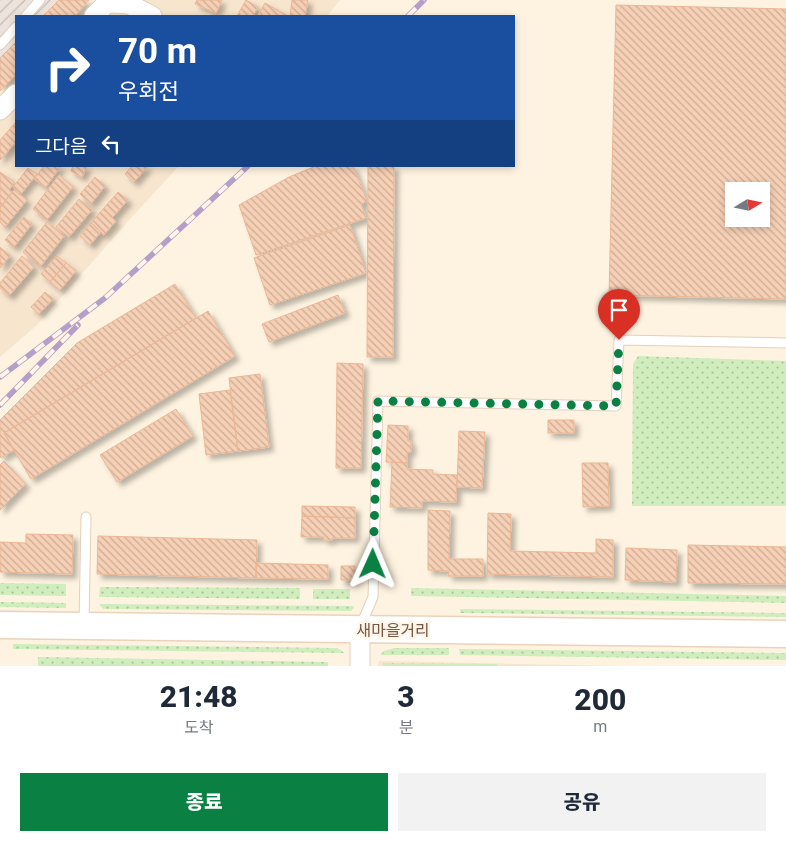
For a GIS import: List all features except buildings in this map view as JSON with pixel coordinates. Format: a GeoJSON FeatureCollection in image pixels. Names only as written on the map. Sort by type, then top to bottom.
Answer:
{"type":"FeatureCollection","features":[{"type":"Feature","properties":{"kind":"main road","name":"새마을거리"},"geometry":{"type":"LineString","coordinates":[[0,625],[786,634]]}},
{"type":"Feature","properties":{"kind":"street"},"geometry":{"type":"LineString","coordinates":[[95,15],[108,3],[129,4],[150,15]]}},
{"type":"Feature","properties":{"kind":"street"},"geometry":{"type":"LineString","coordinates":[[0,110],[15,95]]}},
{"type":"Feature","properties":{"kind":"street"},"geometry":{"type":"LineString","coordinates":[[360,629],[360,666]]}},
{"type":"Feature","properties":{"kind":"lane"},"geometry":{"type":"LineString","coordinates":[[27,15],[40,0]]}},
{"type":"Feature","properties":{"kind":"lane"},"geometry":{"type":"LineString","coordinates":[[0,45],[15,27]]}},
{"type":"Feature","properties":{"kind":"lane"},"geometry":{"type":"LineString","coordinates":[[360,629],[373,597],[378,401],[616,406],[619,340],[786,342]]}},
{"type":"Feature","properties":{"kind":"lane"},"geometry":{"type":"LineString","coordinates":[[84,626],[86,517]]}},
{"type":"Feature","properties":{"kind":"shaded area"},"geometry":{"type":"Polygon","coordinates":[[[0,0],[89,0],[76,15],[15,15],[15,76],[0,90],[0,0]]]}},
{"type":"Feature","properties":{"kind":"shaded area"},"geometry":{"type":"Polygon","coordinates":[[[120,0],[340,0],[328,15],[108,15],[120,0]]]}},
{"type":"Feature","properties":{"kind":"shaded area"},"geometry":{"type":"Polygon","coordinates":[[[15,105],[15,167],[178,167],[37,325],[0,357],[0,120],[15,105]]]}},
{"type":"Feature","properties":{"kind":"shaded area"},"geometry":{"type":"Polygon","coordinates":[[[379,661],[620,666],[378,666],[379,661]]]}},
{"type":"Feature","properties":{"kind":"green space"},"geometry":{"type":"Polygon","coordinates":[[[638,356],[786,361],[786,506],[632,506],[633,364],[638,356]]]}},
{"type":"Feature","properties":{"kind":"green space"},"geometry":{"type":"Polygon","coordinates":[[[0,583],[66,584],[66,596],[0,595],[0,583]]]}},
{"type":"Feature","properties":{"kind":"green space"},"geometry":{"type":"Polygon","coordinates":[[[100,587],[300,588],[300,599],[99,597],[100,587]]]}},
{"type":"Feature","properties":{"kind":"green space"},"geometry":{"type":"Polygon","coordinates":[[[411,588],[786,596],[786,603],[411,596],[411,588]]]}},
{"type":"Feature","properties":{"kind":"green space"},"geometry":{"type":"Polygon","coordinates":[[[313,589],[350,589],[350,599],[313,599],[313,589]]]}},
{"type":"Feature","properties":{"kind":"green space"},"geometry":{"type":"Polygon","coordinates":[[[0,602],[66,603],[66,608],[0,607],[0,602]]]}},
{"type":"Feature","properties":{"kind":"green space"},"geometry":{"type":"Polygon","coordinates":[[[99,604],[354,606],[354,608],[351,611],[103,609],[99,604]]]}},
{"type":"Feature","properties":{"kind":"green space"},"geometry":{"type":"Polygon","coordinates":[[[460,609],[786,613],[786,617],[460,613],[460,609]]]}},
{"type":"Feature","properties":{"kind":"green space"},"geometry":{"type":"Polygon","coordinates":[[[13,644],[336,648],[344,653],[13,649],[13,644]]]}},
{"type":"Feature","properties":{"kind":"green space"},"geometry":{"type":"Polygon","coordinates":[[[394,648],[449,648],[449,655],[380,655],[384,651],[394,648]]]}},
{"type":"Feature","properties":{"kind":"green space"},"geometry":{"type":"Polygon","coordinates":[[[459,649],[786,653],[786,660],[460,655],[459,649]]]}},
{"type":"Feature","properties":{"kind":"green space"},"geometry":{"type":"Polygon","coordinates":[[[38,657],[328,662],[328,666],[38,666],[38,657]]]}},
{"type":"Feature","properties":{"kind":"green space"},"geometry":{"type":"Polygon","coordinates":[[[383,663],[497,664],[497,666],[383,666],[383,663]]]}},
{"type":"Feature","properties":{"kind":"railway"},"geometry":{"type":"LineString","coordinates":[[409,15],[424,0]]}},
{"type":"Feature","properties":{"kind":"railway"},"geometry":{"type":"LineString","coordinates":[[0,377],[105,298],[247,167]]}},
{"type":"Feature","properties":{"kind":"railway"},"geometry":{"type":"LineString","coordinates":[[0,405],[78,325]]}},
{"type":"Feature","properties":{"kind":"route"},"geometry":{"type":"LineString","coordinates":[[373,564],[378,401],[616,406],[619,340]]}}]}
